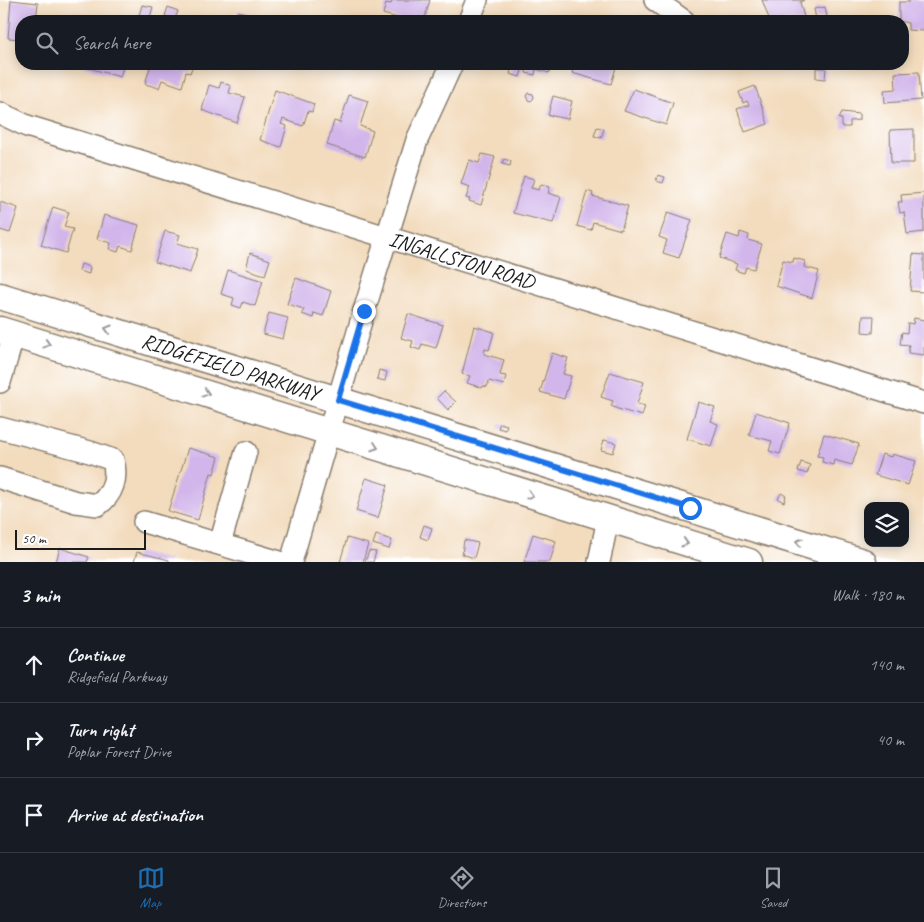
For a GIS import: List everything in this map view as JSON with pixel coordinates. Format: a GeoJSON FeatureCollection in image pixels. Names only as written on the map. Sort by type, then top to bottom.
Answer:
{"type":"FeatureCollection","features":[{"type":"Feature","properties":{"kind":"main road","name":"RIDGEFIELD PARKWAY"},"geometry":{"type":"LineString","coordinates":[[0,296],[862,562]]}},
{"type":"Feature","properties":{"kind":"main road","name":"RIDGEFIELD PARKWAY"},"geometry":{"type":"LineString","coordinates":[[7,332],[748,562]]}},
{"type":"Feature","properties":{"kind":"street"},"geometry":{"type":"LineString","coordinates":[[471,15],[477,0]]}},
{"type":"Feature","properties":{"kind":"street"},"geometry":{"type":"LineString","coordinates":[[655,0],[676,15]]}},
{"type":"Feature","properties":{"kind":"street"},"geometry":{"type":"LineString","coordinates":[[291,562],[328,432],[418,140],[449,70]]}},
{"type":"Feature","properties":{"kind":"street","name":"INGALLSTON ROAD"},"geometry":{"type":"LineString","coordinates":[[0,114],[28,126],[924,403]]}},
{"type":"Feature","properties":{"kind":"street"},"geometry":{"type":"LineString","coordinates":[[0,382],[7,332]]}},
{"type":"Feature","properties":{"kind":"street"},"geometry":{"type":"LineString","coordinates":[[0,428],[113,460],[117,472],[109,497],[98,505],[76,502],[0,478]]}},
{"type":"Feature","properties":{"kind":"street"},"geometry":{"type":"LineString","coordinates":[[220,544],[246,452]]}},
{"type":"Feature","properties":{"kind":"street"},"geometry":{"type":"LineString","coordinates":[[599,562],[608,519]]}},
{"type":"Feature","properties":{"kind":"street"},"geometry":{"type":"LineString","coordinates":[[144,522],[280,562]]}},
{"type":"Feature","properties":{"kind":"building"},"geometry":{"type":"Polygon","coordinates":[[[11,0],[38,3],[37,15],[15,15],[15,39],[8,38],[11,0]]]}},
{"type":"Feature","properties":{"kind":"building"},"geometry":{"type":"Polygon","coordinates":[[[392,0],[430,0],[426,15],[383,14],[386,3],[391,4],[392,0]]]}},
{"type":"Feature","properties":{"kind":"building"},"geometry":{"type":"Polygon","coordinates":[[[762,0],[804,0],[800,2],[803,15],[768,15],[762,0]]]}},
{"type":"Feature","properties":{"kind":"building"},"geometry":{"type":"Polygon","coordinates":[[[909,0],[924,0],[924,31],[909,30],[909,15],[899,15],[899,2],[909,2],[909,0]]]}},
{"type":"Feature","properties":{"kind":"building"},"geometry":{"type":"Polygon","coordinates":[[[142,5],[153,7],[151,15],[139,15],[142,5]]]}},
{"type":"Feature","properties":{"kind":"building"},"geometry":{"type":"Polygon","coordinates":[[[168,7],[178,11],[176,15],[165,15],[168,7]]]}},
{"type":"Feature","properties":{"kind":"building"},"geometry":{"type":"Polygon","coordinates":[[[825,7],[827,15],[815,15],[814,9],[825,7]]]}},
{"type":"Feature","properties":{"kind":"building"},"geometry":{"type":"Polygon","coordinates":[[[238,11],[250,14],[250,15],[237,15],[238,11]]]}},
{"type":"Feature","properties":{"kind":"building"},"geometry":{"type":"Polygon","coordinates":[[[96,70],[122,70],[120,77],[96,70]]]}},
{"type":"Feature","properties":{"kind":"building"},"geometry":{"type":"Polygon","coordinates":[[[149,70],[191,70],[190,73],[186,72],[182,87],[162,80],[159,88],[145,84],[149,70]]]}},
{"type":"Feature","properties":{"kind":"building"},"geometry":{"type":"Polygon","coordinates":[[[511,70],[522,70],[520,77],[510,74],[511,70]]]}},
{"type":"Feature","properties":{"kind":"building"},"geometry":{"type":"Polygon","coordinates":[[[527,70],[536,70],[535,75],[526,73],[527,70]]]}},
{"type":"Feature","properties":{"kind":"building"},"geometry":{"type":"Polygon","coordinates":[[[573,70],[615,70],[611,84],[572,73],[573,70]]]}},
{"type":"Feature","properties":{"kind":"building"},"geometry":{"type":"Polygon","coordinates":[[[816,70],[826,70],[825,79],[816,78],[816,70]]]}},
{"type":"Feature","properties":{"kind":"building"},"geometry":{"type":"Polygon","coordinates":[[[919,72],[921,100],[885,103],[884,90],[896,89],[895,73],[919,72]]]}},
{"type":"Feature","properties":{"kind":"building"},"geometry":{"type":"Polygon","coordinates":[[[221,82],[231,86],[229,93],[245,97],[237,123],[202,110],[209,85],[219,88],[221,82]]]}},
{"type":"Feature","properties":{"kind":"building"},"geometry":{"type":"Polygon","coordinates":[[[755,86],[768,124],[745,132],[737,109],[749,105],[747,101],[743,103],[739,92],[755,86]]]}},
{"type":"Feature","properties":{"kind":"building"},"geometry":{"type":"Polygon","coordinates":[[[634,89],[673,103],[666,125],[624,111],[634,89]]]}},
{"type":"Feature","properties":{"kind":"building"},"geometry":{"type":"Polygon","coordinates":[[[275,90],[314,104],[312,112],[308,111],[303,126],[283,119],[281,124],[287,126],[281,147],[260,140],[275,90]]]}},
{"type":"Feature","properties":{"kind":"building"},"geometry":{"type":"Polygon","coordinates":[[[528,93],[533,94],[534,98],[531,101],[526,96],[528,93]]]}},
{"type":"Feature","properties":{"kind":"building"},"geometry":{"type":"Polygon","coordinates":[[[349,95],[368,101],[360,126],[373,131],[365,157],[327,145],[334,121],[340,123],[349,95]]]}},
{"type":"Feature","properties":{"kind":"building"},"geometry":{"type":"Polygon","coordinates":[[[553,96],[572,101],[568,119],[548,115],[553,96]]]}},
{"type":"Feature","properties":{"kind":"building"},"geometry":{"type":"Polygon","coordinates":[[[842,112],[859,114],[859,120],[850,121],[850,127],[842,127],[842,119],[839,119],[842,112]]]}},
{"type":"Feature","properties":{"kind":"building"},"geometry":{"type":"Polygon","coordinates":[[[597,127],[604,129],[601,138],[594,136],[597,127]]]}},
{"type":"Feature","properties":{"kind":"building"},"geometry":{"type":"Polygon","coordinates":[[[914,129],[914,163],[891,163],[890,130],[914,129]]]}},
{"type":"Feature","properties":{"kind":"building"},"geometry":{"type":"Polygon","coordinates":[[[482,154],[495,157],[481,205],[466,198],[470,187],[461,184],[469,160],[479,163],[482,154]]]}},
{"type":"Feature","properties":{"kind":"building"},"geometry":{"type":"Polygon","coordinates":[[[504,159],[511,161],[510,166],[502,164],[504,159]]]}},
{"type":"Feature","properties":{"kind":"building"},"geometry":{"type":"Polygon","coordinates":[[[658,175],[665,177],[663,183],[656,181],[658,175]]]}},
{"type":"Feature","properties":{"kind":"building"},"geometry":{"type":"Polygon","coordinates":[[[524,176],[534,179],[531,188],[539,190],[541,184],[550,187],[548,193],[561,197],[553,223],[513,213],[524,176]]]}},
{"type":"Feature","properties":{"kind":"building"},"geometry":{"type":"Polygon","coordinates":[[[587,191],[593,193],[592,196],[628,206],[621,230],[593,222],[591,230],[577,226],[587,191]]]}},
{"type":"Feature","properties":{"kind":"building"},"geometry":{"type":"Polygon","coordinates":[[[924,193],[924,232],[907,234],[904,212],[900,213],[898,202],[902,202],[901,195],[924,193]]]}},
{"type":"Feature","properties":{"kind":"building"},"geometry":{"type":"Polygon","coordinates":[[[0,202],[18,208],[10,233],[0,230],[0,202]]]}},
{"type":"Feature","properties":{"kind":"building"},"geometry":{"type":"Polygon","coordinates":[[[53,207],[69,212],[64,227],[73,229],[66,253],[41,245],[53,207]]]}},
{"type":"Feature","properties":{"kind":"building"},"geometry":{"type":"Polygon","coordinates":[[[668,212],[692,220],[679,258],[663,253],[667,240],[659,237],[668,212]]]}},
{"type":"Feature","properties":{"kind":"building"},"geometry":{"type":"Polygon","coordinates":[[[104,215],[139,225],[132,250],[120,246],[118,252],[109,249],[111,243],[97,239],[104,215]]]}},
{"type":"Feature","properties":{"kind":"building"},"geometry":{"type":"Polygon","coordinates":[[[165,231],[180,235],[177,243],[198,249],[190,273],[155,262],[165,231]]]}},
{"type":"Feature","properties":{"kind":"building"},"geometry":{"type":"Polygon","coordinates":[[[740,232],[749,235],[748,240],[762,244],[754,269],[746,267],[744,273],[735,270],[737,264],[719,258],[727,234],[739,238],[740,232]]]}},
{"type":"Feature","properties":{"kind":"building"},"geometry":{"type":"Polygon","coordinates":[[[250,253],[270,260],[265,275],[246,269],[250,253]]]}},
{"type":"Feature","properties":{"kind":"building"},"geometry":{"type":"Polygon","coordinates":[[[913,254],[924,255],[924,292],[910,291],[913,254]]]}},
{"type":"Feature","properties":{"kind":"building"},"geometry":{"type":"Polygon","coordinates":[[[794,258],[805,261],[804,267],[819,271],[812,298],[776,286],[783,260],[793,262],[794,258]]]}},
{"type":"Feature","properties":{"kind":"building"},"geometry":{"type":"Polygon","coordinates":[[[81,264],[90,267],[89,274],[79,271],[81,264]]]}},
{"type":"Feature","properties":{"kind":"building"},"geometry":{"type":"Polygon","coordinates":[[[228,270],[263,281],[255,306],[243,302],[241,308],[232,305],[234,298],[221,294],[228,270]]]}},
{"type":"Feature","properties":{"kind":"building"},"geometry":{"type":"Polygon","coordinates":[[[296,278],[331,291],[323,316],[314,313],[313,318],[302,314],[304,309],[287,304],[296,278]]]}},
{"type":"Feature","properties":{"kind":"building"},"geometry":{"type":"Polygon","coordinates":[[[269,313],[288,318],[283,339],[263,334],[269,313]]]}},
{"type":"Feature","properties":{"kind":"building"},"geometry":{"type":"Polygon","coordinates":[[[408,314],[443,325],[436,348],[422,344],[420,350],[411,347],[413,341],[401,338],[408,314]]]}},
{"type":"Feature","properties":{"kind":"building"},"geometry":{"type":"Polygon","coordinates":[[[863,316],[874,316],[873,333],[862,332],[863,316]]]}},
{"type":"Feature","properties":{"kind":"building"},"geometry":{"type":"Polygon","coordinates":[[[914,318],[924,320],[924,355],[908,353],[909,345],[900,344],[902,332],[907,333],[908,323],[913,324],[914,318]]]}},
{"type":"Feature","properties":{"kind":"building"},"geometry":{"type":"Polygon","coordinates":[[[474,326],[494,332],[489,350],[485,349],[484,354],[504,360],[500,375],[506,376],[504,385],[489,381],[487,387],[483,386],[482,388],[467,383],[470,376],[462,374],[474,326]]]}},
{"type":"Feature","properties":{"kind":"building"},"geometry":{"type":"Polygon","coordinates":[[[552,353],[568,358],[563,374],[571,376],[564,399],[540,392],[552,353]]]}},
{"type":"Feature","properties":{"kind":"building"},"geometry":{"type":"Polygon","coordinates":[[[379,370],[387,372],[385,381],[377,379],[379,370]]]}},
{"type":"Feature","properties":{"kind":"building"},"geometry":{"type":"Polygon","coordinates":[[[610,372],[644,382],[637,404],[645,406],[642,416],[611,406],[613,401],[601,397],[610,372]]]}},
{"type":"Feature","properties":{"kind":"building"},"geometry":{"type":"Polygon","coordinates":[[[444,391],[456,402],[448,410],[437,398],[444,391]]]}},
{"type":"Feature","properties":{"kind":"building"},"geometry":{"type":"Polygon","coordinates":[[[698,402],[715,407],[710,421],[718,424],[711,446],[687,439],[698,402]]]}},
{"type":"Feature","properties":{"kind":"building"},"geometry":{"type":"Polygon","coordinates":[[[756,412],[790,423],[780,454],[769,451],[772,441],[749,435],[756,412]]]}},
{"type":"Feature","properties":{"kind":"building"},"geometry":{"type":"Polygon","coordinates":[[[500,423],[507,425],[505,430],[498,428],[500,423]]]}},
{"type":"Feature","properties":{"kind":"building"},"geometry":{"type":"Polygon","coordinates":[[[824,434],[859,444],[852,465],[834,460],[833,465],[822,462],[823,457],[817,456],[824,434]]]}},
{"type":"Feature","properties":{"kind":"building"},"geometry":{"type":"Polygon","coordinates":[[[604,440],[616,443],[613,453],[601,450],[604,440]]]}},
{"type":"Feature","properties":{"kind":"building"},"geometry":{"type":"Polygon","coordinates":[[[188,448],[219,457],[214,474],[211,473],[198,520],[168,511],[188,448]]]}},
{"type":"Feature","properties":{"kind":"building"},"geometry":{"type":"Polygon","coordinates":[[[882,454],[891,457],[892,454],[916,461],[908,485],[875,475],[882,454]]]}},
{"type":"Feature","properties":{"kind":"building"},"geometry":{"type":"Polygon","coordinates":[[[801,462],[810,465],[807,474],[798,471],[801,462]]]}},
{"type":"Feature","properties":{"kind":"building"},"geometry":{"type":"Polygon","coordinates":[[[366,478],[388,485],[378,518],[356,511],[366,478]]]}},
{"type":"Feature","properties":{"kind":"building"},"geometry":{"type":"Polygon","coordinates":[[[781,493],[786,496],[784,502],[778,499],[781,493]]]}},
{"type":"Feature","properties":{"kind":"building"},"geometry":{"type":"Polygon","coordinates":[[[424,525],[432,528],[428,540],[420,537],[424,525]]]}},
{"type":"Feature","properties":{"kind":"building"},"geometry":{"type":"Polygon","coordinates":[[[533,534],[556,541],[550,562],[524,562],[533,534]]]}},
{"type":"Feature","properties":{"kind":"building"},"geometry":{"type":"Polygon","coordinates":[[[376,535],[392,540],[389,549],[373,544],[376,535]]]}},
{"type":"Feature","properties":{"kind":"building"},"geometry":{"type":"Polygon","coordinates":[[[347,538],[368,544],[363,562],[340,562],[347,538]]]}},
{"type":"Feature","properties":{"kind":"building"},"geometry":{"type":"Polygon","coordinates":[[[464,540],[478,543],[474,558],[462,554],[464,540]]]}},
{"type":"Feature","properties":{"kind":"building"},"geometry":{"type":"Polygon","coordinates":[[[60,548],[89,557],[87,562],[56,562],[60,548]]]}},
{"type":"Feature","properties":{"kind":"building"},"geometry":{"type":"Polygon","coordinates":[[[369,551],[376,552],[373,562],[365,562],[369,551]]]}},
{"type":"Feature","properties":{"kind":"building"},"geometry":{"type":"Polygon","coordinates":[[[137,552],[169,560],[169,562],[134,562],[137,552]]]}},
{"type":"Feature","properties":{"kind":"route"},"geometry":{"type":"LineString","coordinates":[[364,311],[338,400],[690,508]]}}]}
